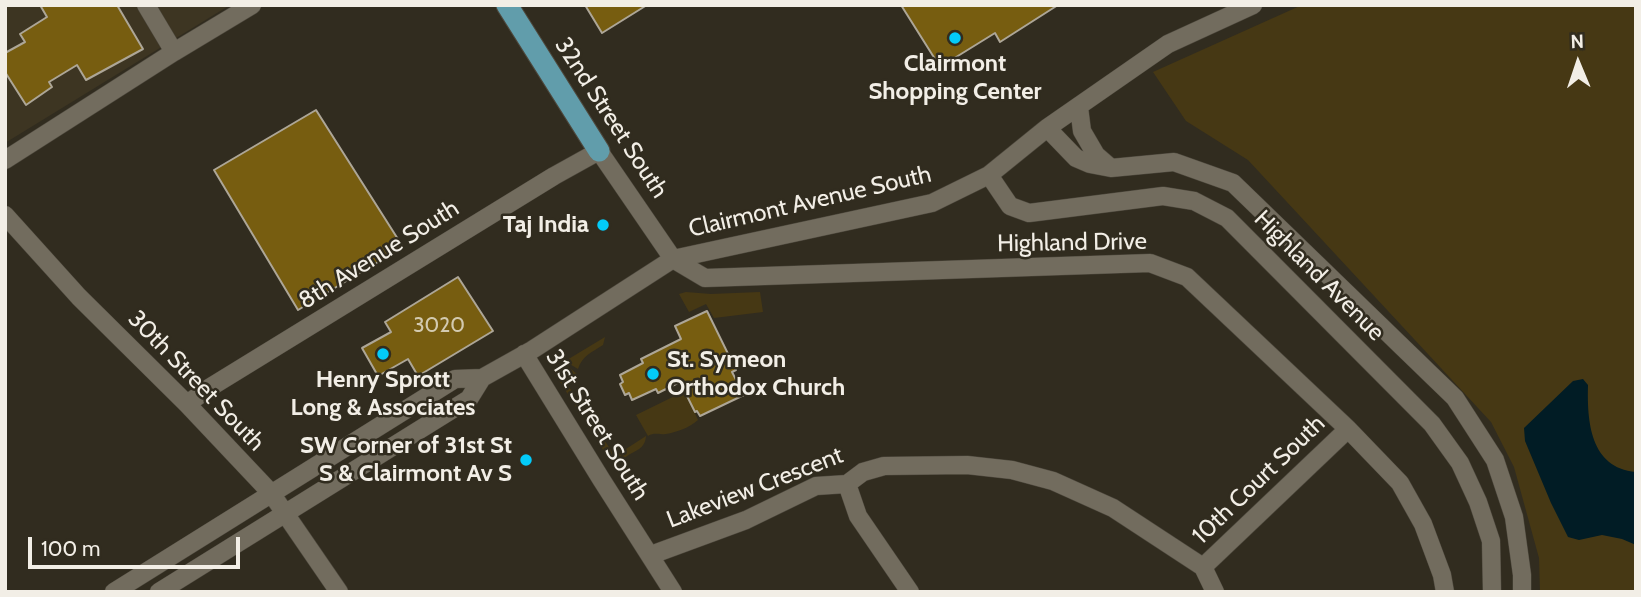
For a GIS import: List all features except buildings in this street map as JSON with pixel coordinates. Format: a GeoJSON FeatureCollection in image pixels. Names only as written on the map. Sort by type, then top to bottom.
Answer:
{"type":"FeatureCollection","features":[{"type":"Feature","properties":{"kind":"main road","name":"32nd Street South"},"geometry":{"type":"LineString","coordinates":[[507,5],[599,152]]}},
{"type":"Feature","properties":{"kind":"street"},"geometry":{"type":"LineString","coordinates":[[146,5],[174,52]]}},
{"type":"Feature","properties":{"kind":"street"},"geometry":{"type":"LineString","coordinates":[[5,160],[252,5]]}},
{"type":"Feature","properties":{"kind":"street","name":"Clairmont Avenue South"},"geometry":{"type":"LineString","coordinates":[[159,592],[469,399],[482,379],[673,259],[932,203],[989,175],[1047,128],[1168,44],[1246,7]]}},
{"type":"Feature","properties":{"kind":"street"},"geometry":{"type":"LineString","coordinates":[[1079,107],[1082,131],[1096,155],[1111,168]]}},
{"type":"Feature","properties":{"kind":"street","name":"Highland Avenue"},"geometry":{"type":"LineString","coordinates":[[1047,128],[1076,158],[1090,164],[1111,168],[1174,162],[1233,183],[1455,398],[1495,460],[1514,517],[1522,592]]}},
{"type":"Feature","properties":{"kind":"street","name":"32nd Street South"},"geometry":{"type":"LineString","coordinates":[[599,152],[673,259]]}},
{"type":"Feature","properties":{"kind":"street","name":"8th Avenue South"},"geometry":{"type":"LineString","coordinates":[[187,404],[554,176],[599,152]]}},
{"type":"Feature","properties":{"kind":"street","name":"Highland Avenue"},"geometry":{"type":"LineString","coordinates":[[989,175],[1010,206],[1029,213],[1163,196],[1194,201],[1227,218],[1432,424],[1460,463],[1478,502],[1491,541],[1492,592]]}},
{"type":"Feature","properties":{"kind":"street","name":"30th Street South"},"geometry":{"type":"LineString","coordinates":[[5,215],[79,297],[187,404],[271,493],[340,592]]}},
{"type":"Feature","properties":{"kind":"street","name":"Highland Drive"},"geometry":{"type":"LineString","coordinates":[[673,259],[705,278],[1150,263],[1187,277],[1348,429],[1400,483],[1423,524],[1442,575],[1445,592]]}},
{"type":"Feature","properties":{"kind":"street","name":"31st Street South"},"geometry":{"type":"LineString","coordinates":[[524,354],[673,592]]}},
{"type":"Feature","properties":{"kind":"street","name":"Clairmont Avenue South"},"geometry":{"type":"LineString","coordinates":[[114,592],[455,379],[482,379]]}},
{"type":"Feature","properties":{"kind":"street","name":"10th Court South"},"geometry":{"type":"LineString","coordinates":[[1203,567],[1348,429]]}},
{"type":"Feature","properties":{"kind":"street","name":"Lakeview Crescent"},"geometry":{"type":"LineString","coordinates":[[650,555],[746,520],[816,486],[847,484],[863,472],[884,466],[967,465],[1012,470],[1054,481],[1112,508],[1203,567]]}},
{"type":"Feature","properties":{"kind":"street"},"geometry":{"type":"LineString","coordinates":[[847,484],[858,516],[910,592]]}},
{"type":"Feature","properties":{"kind":"street"},"geometry":{"type":"LineString","coordinates":[[1203,567],[1215,592]]}},
{"type":"Feature","properties":{"kind":"shaded area"},"geometry":{"type":"Polygon","coordinates":[[[5,5],[230,5],[5,143],[5,5]]]}},
{"type":"Feature","properties":{"kind":"shaded area"},"geometry":{"type":"Polygon","coordinates":[[[1302,5],[1636,5],[1636,592],[1540,592],[1539,558],[1514,467],[1491,422],[1248,160],[1186,121],[1153,72],[1302,5]]]}},
{"type":"Feature","properties":{"kind":"shaded area"},"geometry":{"type":"Polygon","coordinates":[[[760,292],[763,312],[714,318],[706,304],[689,312],[679,294],[760,292]]]}},
{"type":"Feature","properties":{"kind":"shaded area"},"geometry":{"type":"Polygon","coordinates":[[[605,337],[603,345],[591,352],[578,369],[565,364],[577,374],[577,379],[568,385],[581,407],[576,407],[553,371],[605,337]]]}},
{"type":"Feature","properties":{"kind":"shaded area"},"geometry":{"type":"Polygon","coordinates":[[[685,391],[698,420],[679,431],[648,436],[636,415],[685,391]]]}},
{"type":"Feature","properties":{"kind":"shaded area"},"geometry":{"type":"Polygon","coordinates":[[[589,420],[615,456],[646,436],[645,441],[623,460],[610,461],[588,426],[589,420]]]}},
{"type":"Feature","properties":{"kind":"water"},"geometry":{"type":"Polygon","coordinates":[[[1583,379],[1588,385],[1591,427],[1600,452],[1609,462],[1621,469],[1636,472],[1636,545],[1602,535],[1579,540],[1568,537],[1525,441],[1524,428],[1573,381],[1583,379]]]}},
{"type":"Feature","properties":{"kind":"place","name":"Clairmont Shopping Center"},"geometry":{"type":"Point","coordinates":[955,38]}},
{"type":"Feature","properties":{"kind":"place","name":"Taj India"},"geometry":{"type":"Point","coordinates":[603,225]}},
{"type":"Feature","properties":{"kind":"place","name":"Henry Sprott Long & Associates"},"geometry":{"type":"Point","coordinates":[383,354]}},
{"type":"Feature","properties":{"kind":"place","name":"St. Symeon Orthodox Church"},"geometry":{"type":"Point","coordinates":[653,374]}},
{"type":"Feature","properties":{"kind":"place","name":"SW Corner of 31st St S & Clairmont Av S"},"geometry":{"type":"Point","coordinates":[526,460]}}]}
